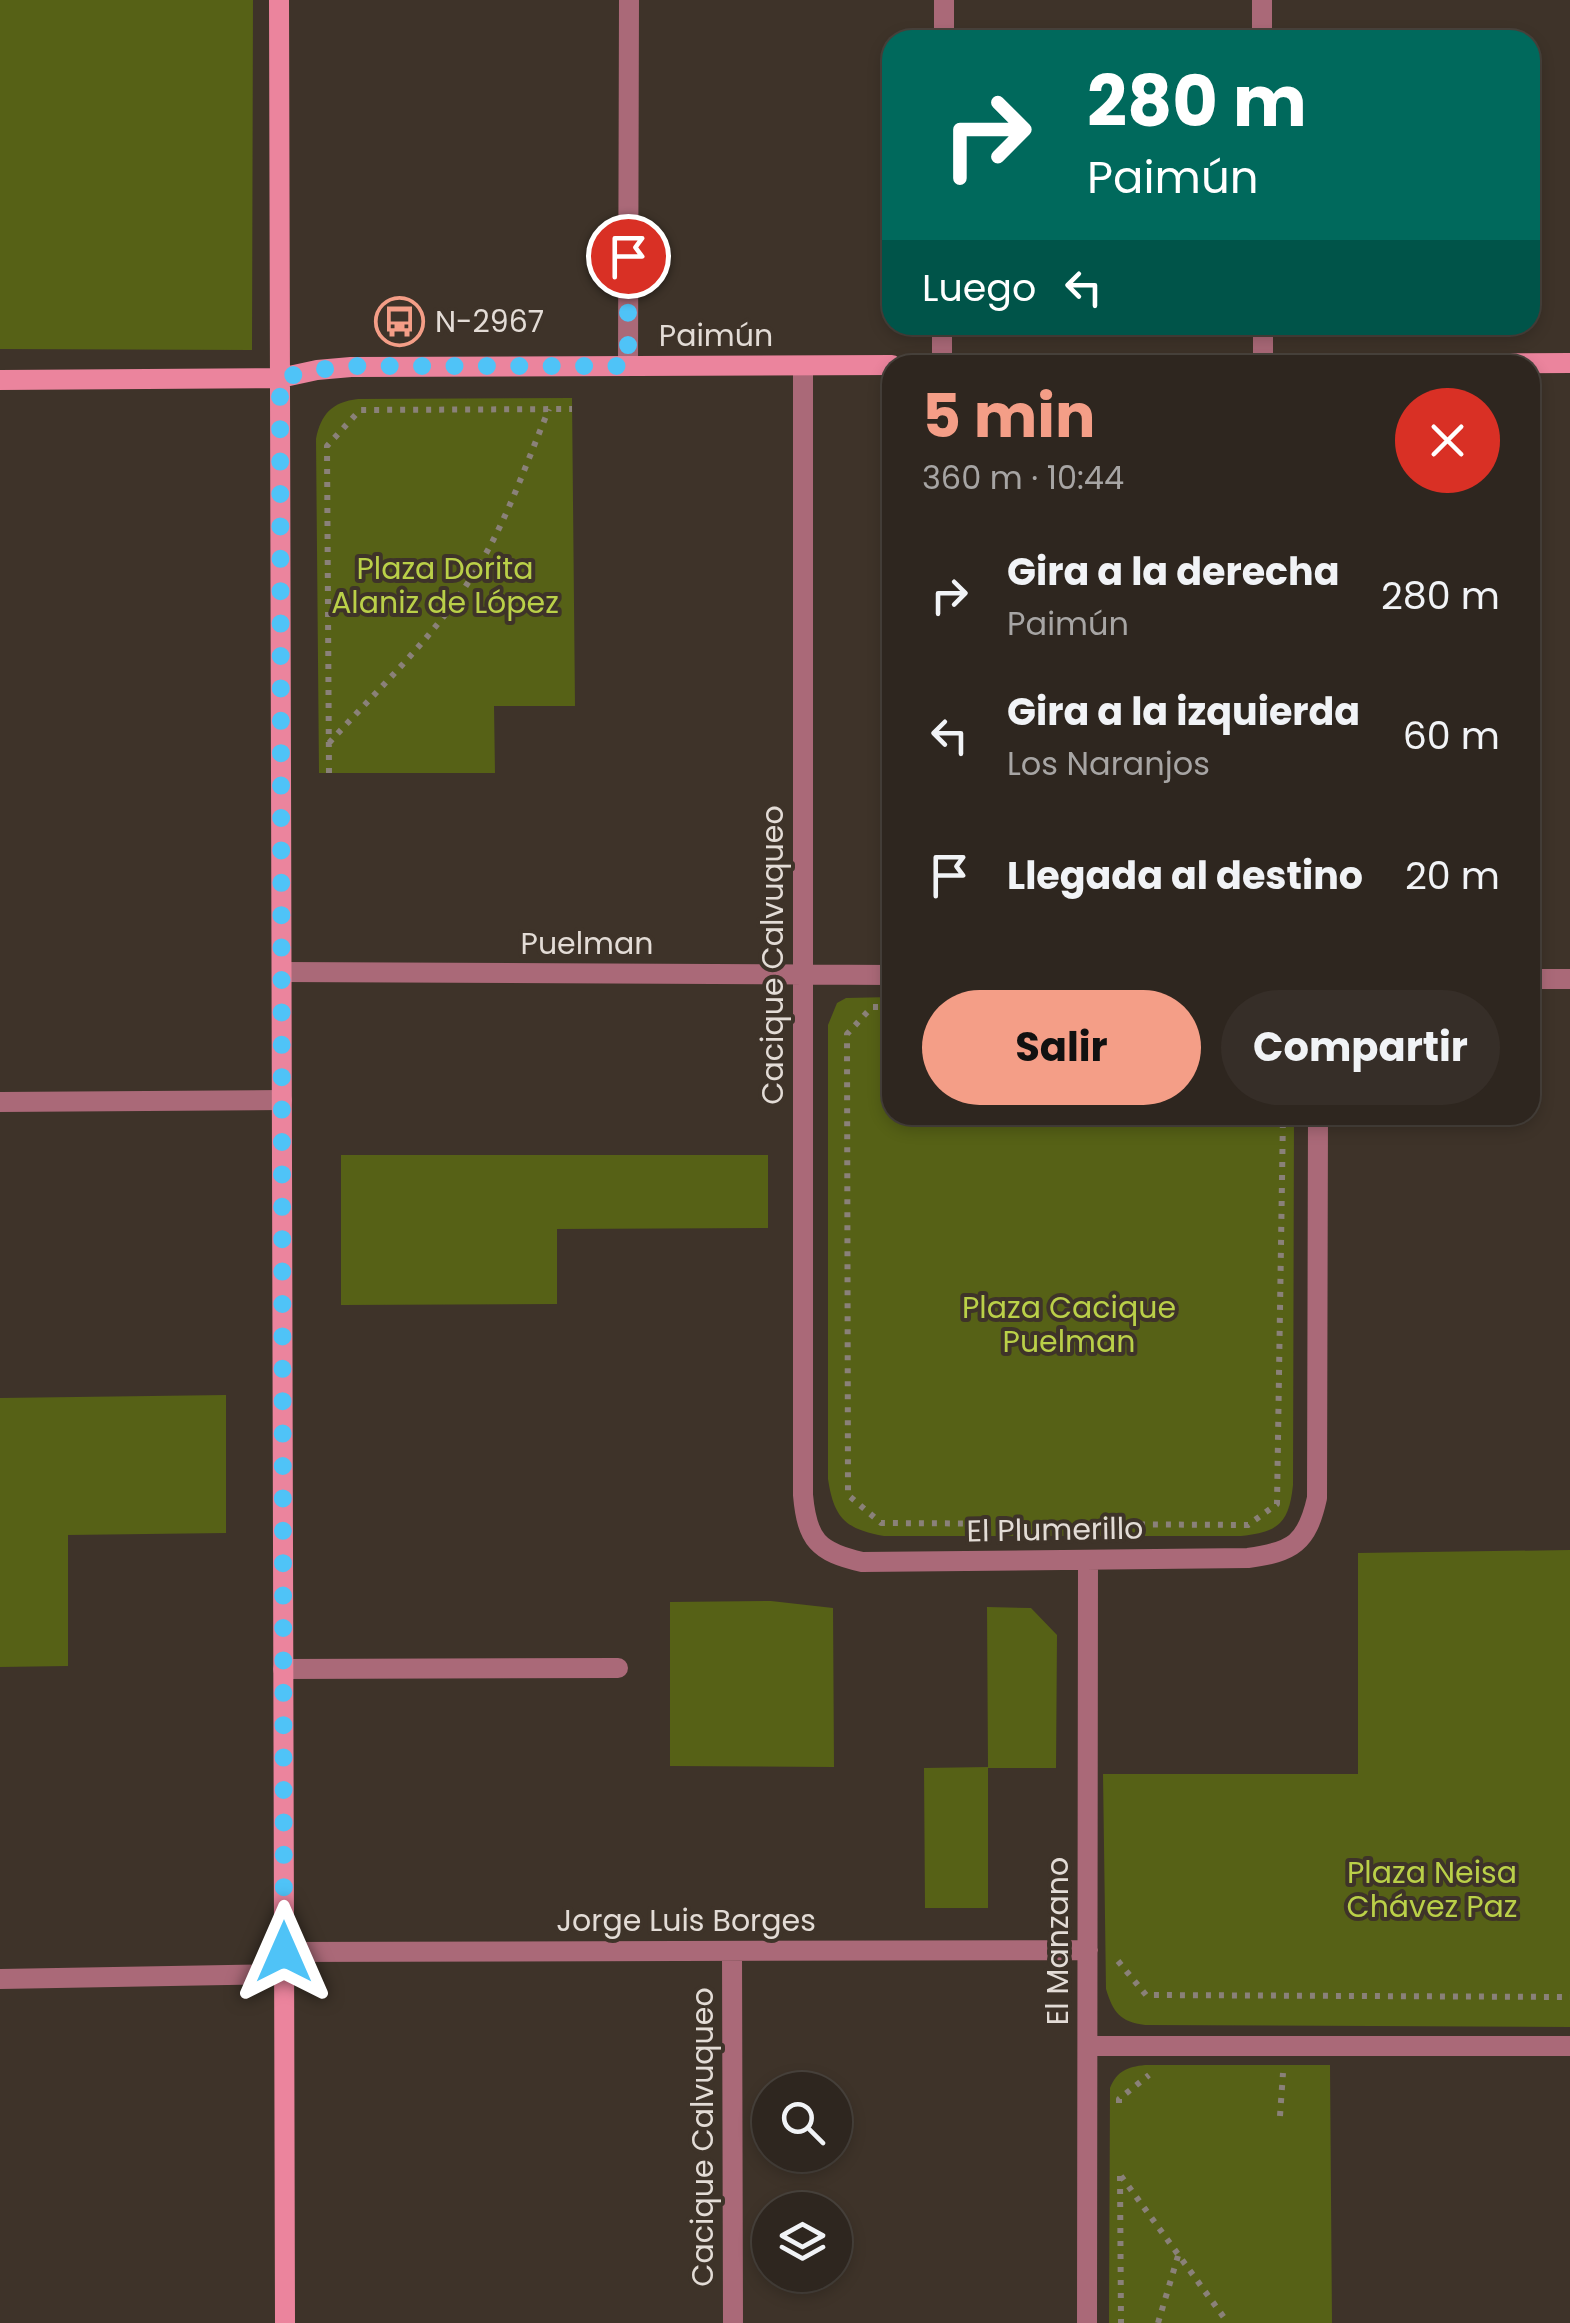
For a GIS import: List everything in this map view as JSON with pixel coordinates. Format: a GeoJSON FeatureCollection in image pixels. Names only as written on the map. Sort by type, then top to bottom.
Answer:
{"type":"FeatureCollection","features":[{"type":"Feature","properties":{"kind":"street"},"geometry":{"type":"LineString","coordinates":[[279,0],[285,2323]]}},
{"type":"Feature","properties":{"kind":"street"},"geometry":{"type":"LineString","coordinates":[[628,366],[629,0]]}},
{"type":"Feature","properties":{"kind":"street"},"geometry":{"type":"LineString","coordinates":[[944,0],[944,30]]}},
{"type":"Feature","properties":{"kind":"street"},"geometry":{"type":"LineString","coordinates":[[1262,0],[1262,30]]}},
{"type":"Feature","properties":{"kind":"street"},"geometry":{"type":"LineString","coordinates":[[1540,363],[1570,363]]}},
{"type":"Feature","properties":{"kind":"street","name":"Paimún"},"geometry":{"type":"LineString","coordinates":[[0,380],[280,378],[351,366],[882,365]]}},
{"type":"Feature","properties":{"kind":"street","name":"Cacique Calvuqueo"},"geometry":{"type":"LineString","coordinates":[[802,366],[803,1495],[806,1520],[816,1542]]}},
{"type":"Feature","properties":{"kind":"street","name":"Puelman"},"geometry":{"type":"LineString","coordinates":[[282,972],[882,975]]}},
{"type":"Feature","properties":{"kind":"street"},"geometry":{"type":"LineString","coordinates":[[1540,979],[1570,979]]}},
{"type":"Feature","properties":{"kind":"street"},"geometry":{"type":"LineString","coordinates":[[0,1102],[282,1100]]}},
{"type":"Feature","properties":{"kind":"street","name":"El Plumerillo"},"geometry":{"type":"LineString","coordinates":[[816,1542],[837,1556],[862,1562],[1248,1558],[1277,1554],[1298,1544],[1311,1524],[1316,1498],[1318,1125]]}},
{"type":"Feature","properties":{"kind":"street","name":"El Manzano"},"geometry":{"type":"LineString","coordinates":[[1087,2323],[1088,1560]]}},
{"type":"Feature","properties":{"kind":"street"},"geometry":{"type":"LineString","coordinates":[[283,1669],[618,1668]]}},
{"type":"Feature","properties":{"kind":"street","name":"Jorge Luis Borges"},"geometry":{"type":"LineString","coordinates":[[284,1952],[1088,1950]]}},
{"type":"Feature","properties":{"kind":"street","name":"Cacique Calvuqueo"},"geometry":{"type":"LineString","coordinates":[[732,1951],[734,2323]]}},
{"type":"Feature","properties":{"kind":"street"},"geometry":{"type":"LineString","coordinates":[[0,1978],[284,1974]]}},
{"type":"Feature","properties":{"kind":"street"},"geometry":{"type":"LineString","coordinates":[[1088,2046],[1570,2046]]}},
{"type":"Feature","properties":{"kind":"path"},"geometry":{"type":"LineString","coordinates":[[329,743],[470,581],[500,524],[549,409]]}},
{"type":"Feature","properties":{"kind":"path"},"geometry":{"type":"LineString","coordinates":[[329,773],[328,446],[360,410],[572,409]]}},
{"type":"Feature","properties":{"kind":"path"},"geometry":{"type":"LineString","coordinates":[[882,1007],[872,1007],[846,1034],[848,1495],[881,1523],[1248,1526],[1277,1504],[1282,1125]]}},
{"type":"Feature","properties":{"kind":"path"},"geometry":{"type":"LineString","coordinates":[[1118,1946],[1118,1965],[1146,1996],[1570,1997]]}},
{"type":"Feature","properties":{"kind":"path"},"geometry":{"type":"LineString","coordinates":[[1264,2074],[1299,2073]]}},
{"type":"Feature","properties":{"kind":"path"},"geometry":{"type":"LineString","coordinates":[[1120,2118],[1119,2098],[1148,2075],[1168,2074]]}},
{"type":"Feature","properties":{"kind":"path"},"geometry":{"type":"LineString","coordinates":[[1280,2116],[1284,2074]]}},
{"type":"Feature","properties":{"kind":"path"},"geometry":{"type":"LineString","coordinates":[[1122,2323],[1120,2175],[1228,2323]]}},
{"type":"Feature","properties":{"kind":"path"},"geometry":{"type":"LineString","coordinates":[[1158,2323],[1178,2255]]}},
{"type":"Feature","properties":{"kind":"green space"},"geometry":{"type":"Polygon","coordinates":[[[0,0],[253,0],[252,350],[0,349],[0,0]]]}},
{"type":"Feature","properties":{"kind":"green space","name":"Plaza Dorita Alaniz de López"},"geometry":{"type":"Polygon","coordinates":[[[572,398],[575,706],[494,706],[495,773],[319,773],[316,439],[325,416],[335,406],[358,399],[572,398]]]}},
{"type":"Feature","properties":{"kind":"green space","name":"Plaza Cacique Puelman"},"geometry":{"type":"Polygon","coordinates":[[[882,997],[882,1125],[1294,1125],[1293,1485],[1289,1508],[1280,1523],[1265,1532],[1241,1536],[884,1536],[860,1530],[844,1520],[834,1503],[828,1479],[828,1025],[837,1003],[846,998],[882,997]]]}},
{"type":"Feature","properties":{"kind":"green space"},"geometry":{"type":"Polygon","coordinates":[[[341,1155],[768,1155],[768,1228],[557,1229],[557,1304],[341,1305],[341,1155]]]}},
{"type":"Feature","properties":{"kind":"green space"},"geometry":{"type":"Polygon","coordinates":[[[226,1395],[226,1533],[68,1535],[68,1666],[0,1667],[0,1398],[226,1395]]]}},
{"type":"Feature","properties":{"kind":"green space","name":"Plaza Neisa Chávez Paz"},"geometry":{"type":"Polygon","coordinates":[[[1570,1550],[1570,2027],[1145,2025],[1119,2014],[1106,1989],[1103,1774],[1358,1774],[1358,1553],[1570,1550]]]}},
{"type":"Feature","properties":{"kind":"green space"},"geometry":{"type":"Polygon","coordinates":[[[771,1601],[833,1608],[834,1767],[670,1766],[670,1602],[771,1601]]]}},
{"type":"Feature","properties":{"kind":"green space"},"geometry":{"type":"Polygon","coordinates":[[[987,1607],[1031,1608],[1057,1635],[1056,1768],[988,1768],[988,1908],[925,1908],[924,1768],[988,1767],[987,1607]]]}},
{"type":"Feature","properties":{"kind":"green space"},"geometry":{"type":"Polygon","coordinates":[[[1145,2065],[1330,2065],[1332,2323],[1109,2323],[1110,2088],[1123,2071],[1145,2065]]]}},
{"type":"Feature","properties":{"kind":"place","name":"N-2967"},"geometry":{"type":"Point","coordinates":[400,322]}},
{"type":"Feature","properties":{"kind":"route"},"geometry":{"type":"LineString","coordinates":[[284,1952],[280,378],[351,366],[628,366],[628,256]]}}]}
